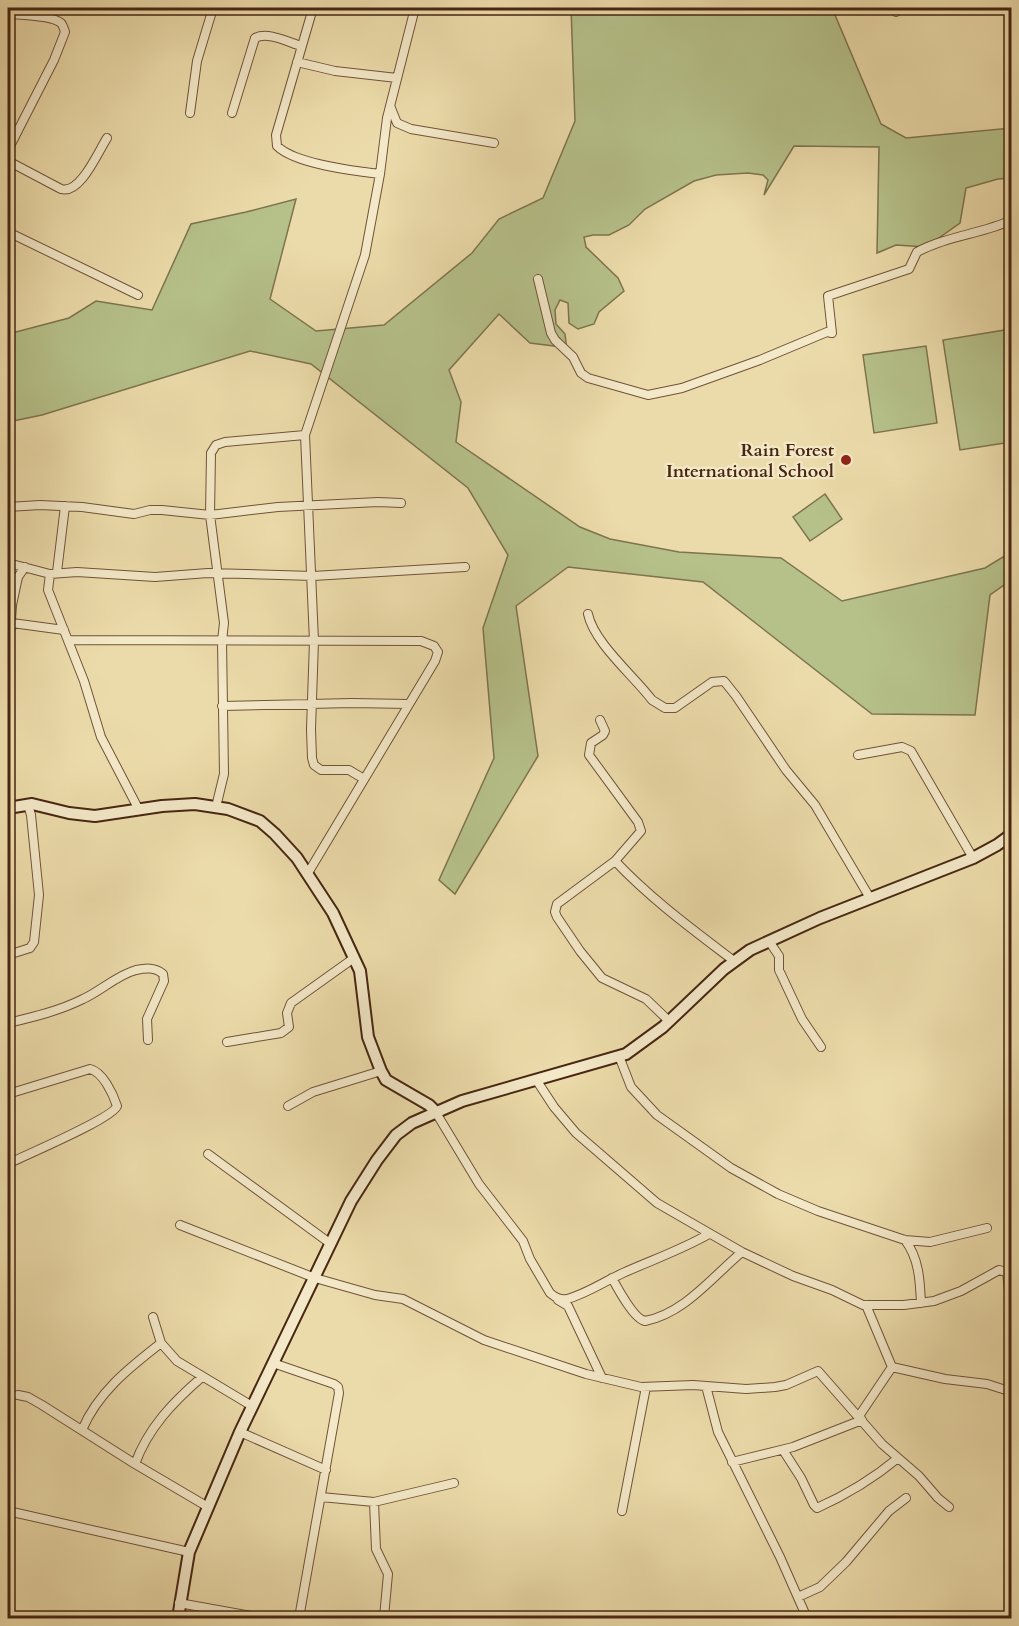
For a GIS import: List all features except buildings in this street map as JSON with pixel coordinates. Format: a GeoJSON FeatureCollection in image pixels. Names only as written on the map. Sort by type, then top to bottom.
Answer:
{"type":"FeatureCollection","features":[{"type":"Feature","properties":{"kind":"street"},"geometry":{"type":"LineString","coordinates":[[190,113],[197,61],[213,8]]}},
{"type":"Feature","properties":{"kind":"street"},"geometry":{"type":"LineString","coordinates":[[313,8],[276,135],[277,146],[286,153],[334,168],[380,174]]}},
{"type":"Feature","properties":{"kind":"street"},"geometry":{"type":"LineString","coordinates":[[364,779],[349,770],[321,770],[314,765],[312,758],[313,576],[305,435],[365,255],[390,107],[415,8]]}},
{"type":"Feature","properties":{"kind":"street"},"geometry":{"type":"LineString","coordinates":[[8,14],[57,21],[63,26],[64,32],[54,60],[8,150]]}},
{"type":"Feature","properties":{"kind":"street"},"geometry":{"type":"LineString","coordinates":[[232,113],[255,38],[260,35],[267,36],[301,46]]}},
{"type":"Feature","properties":{"kind":"street"},"geometry":{"type":"LineString","coordinates":[[297,62],[335,71],[397,78]]}},
{"type":"Feature","properties":{"kind":"street"},"geometry":{"type":"LineString","coordinates":[[390,107],[397,123],[411,129],[494,143]]}},
{"type":"Feature","properties":{"kind":"street"},"geometry":{"type":"LineString","coordinates":[[8,161],[61,189],[70,189],[78,184],[106,138]]}},
{"type":"Feature","properties":{"kind":"street"},"geometry":{"type":"LineString","coordinates":[[538,279],[551,333],[573,357],[581,373],[596,382],[648,395],[658,394],[682,388],[760,360],[827,332],[832,333],[828,296],[909,269],[917,252],[926,247],[993,228],[1011,220]]}},
{"type":"Feature","properties":{"kind":"street"},"geometry":{"type":"LineString","coordinates":[[8,232],[138,296]]}},
{"type":"Feature","properties":{"kind":"street"},"geometry":{"type":"LineString","coordinates":[[216,807],[224,774],[222,641],[224,623],[210,515],[211,453],[216,445],[225,442],[305,435]]}},
{"type":"Feature","properties":{"kind":"street"},"geometry":{"type":"LineString","coordinates":[[8,507],[40,505],[134,514],[162,510],[210,515],[308,505],[402,503]]}},
{"type":"Feature","properties":{"kind":"street"},"geometry":{"type":"LineString","coordinates":[[65,506],[54,573],[48,590],[84,681],[101,737],[139,810]]}},
{"type":"Feature","properties":{"kind":"street"},"geometry":{"type":"LineString","coordinates":[[8,563],[54,573],[154,577],[208,573],[313,576],[465,567]]}},
{"type":"Feature","properties":{"kind":"street"},"geometry":{"type":"LineString","coordinates":[[8,662],[15,587],[25,567]]}},
{"type":"Feature","properties":{"kind":"street"},"geometry":{"type":"LineString","coordinates":[[588,614],[605,645],[652,700],[660,706],[675,708],[712,682],[724,681],[786,770],[815,806],[870,898]]}},
{"type":"Feature","properties":{"kind":"street"},"geometry":{"type":"LineString","coordinates":[[12,622],[64,630]]}},
{"type":"Feature","properties":{"kind":"street"},"geometry":{"type":"LineString","coordinates":[[68,640],[421,641],[434,646],[438,652],[435,661],[308,873]]}},
{"type":"Feature","properties":{"kind":"street"},"geometry":{"type":"LineString","coordinates":[[222,706],[409,704]]}},
{"type":"Feature","properties":{"kind":"street"},"geometry":{"type":"LineString","coordinates":[[600,720],[603,735],[591,743],[589,754],[641,827],[639,835],[615,861],[556,904],[555,912],[580,951],[602,978],[646,999],[669,1021]]}},
{"type":"Feature","properties":{"kind":"street"},"geometry":{"type":"LineString","coordinates":[[858,755],[902,747],[911,752],[973,858]]}},
{"type":"Feature","properties":{"kind":"street"},"geometry":{"type":"LineString","coordinates":[[8,808],[28,805],[95,816],[162,806],[195,804],[228,809],[260,821],[275,834],[308,873],[333,913],[360,971],[368,1037],[386,1080],[423,1101],[435,1111],[479,1184],[495,1207],[515,1228],[550,1293],[568,1306],[603,1378]]}},
{"type":"Feature","properties":{"kind":"street"},"geometry":{"type":"LineString","coordinates":[[8,955],[30,948],[34,942],[39,895],[28,805]]}},
{"type":"Feature","properties":{"kind":"street"},"geometry":{"type":"LineString","coordinates":[[178,1618],[189,1552],[240,1432],[351,1201],[396,1135],[412,1123],[435,1111],[462,1101],[619,1056],[638,1046],[669,1021],[734,961],[769,941],[973,858],[1011,836]]}},
{"type":"Feature","properties":{"kind":"street"},"geometry":{"type":"LineString","coordinates":[[615,861],[661,906],[734,961]]}},
{"type":"Feature","properties":{"kind":"street"},"geometry":{"type":"LineString","coordinates":[[769,941],[779,956],[779,970],[802,1019],[821,1047]]}},
{"type":"Feature","properties":{"kind":"street"},"geometry":{"type":"LineString","coordinates":[[227,1042],[281,1033],[286,1030],[289,1027],[287,1013],[291,1002],[354,958]]}},
{"type":"Feature","properties":{"kind":"street"},"geometry":{"type":"LineString","coordinates":[[8,1023],[52,1012],[88,997],[129,973],[153,969],[161,972],[164,977],[147,1019],[148,1040]]}},
{"type":"Feature","properties":{"kind":"street"},"geometry":{"type":"LineString","coordinates":[[619,1056],[631,1087],[657,1115],[731,1168],[778,1194],[818,1211],[905,1240],[930,1242],[987,1228]]}},
{"type":"Feature","properties":{"kind":"street"},"geometry":{"type":"LineString","coordinates":[[8,1094],[90,1069],[99,1074],[111,1091],[117,1106],[113,1112],[82,1129],[8,1164]]}},
{"type":"Feature","properties":{"kind":"street"},"geometry":{"type":"LineString","coordinates":[[288,1106],[313,1092],[381,1071]]}},
{"type":"Feature","properties":{"kind":"street"},"geometry":{"type":"LineString","coordinates":[[537,1081],[554,1107],[576,1133],[657,1203],[742,1252],[793,1276],[867,1305],[934,1301],[961,1291],[999,1270],[1006,1272],[1011,1317]]}},
{"type":"Feature","properties":{"kind":"street"},"geometry":{"type":"LineString","coordinates":[[208,1154],[331,1244]]}},
{"type":"Feature","properties":{"kind":"street"},"geometry":{"type":"LineString","coordinates":[[180,1226],[315,1278],[375,1295],[403,1299],[484,1340],[641,1388],[775,1387],[786,1385],[818,1371],[882,1444],[919,1476],[949,1507]]}},
{"type":"Feature","properties":{"kind":"street"},"geometry":{"type":"LineString","coordinates":[[557,1299],[566,1299],[675,1252],[709,1233]]}},
{"type":"Feature","properties":{"kind":"street"},"geometry":{"type":"LineString","coordinates":[[905,1240],[913,1250],[920,1278],[921,1303]]}},
{"type":"Feature","properties":{"kind":"street"},"geometry":{"type":"LineString","coordinates":[[612,1278],[636,1315],[645,1322],[687,1302],[742,1252]]}},
{"type":"Feature","properties":{"kind":"street"},"geometry":{"type":"LineString","coordinates":[[867,1305],[892,1367]]}},
{"type":"Feature","properties":{"kind":"street"},"geometry":{"type":"LineString","coordinates":[[153,1317],[160,1342],[177,1361],[252,1406]]}},
{"type":"Feature","properties":{"kind":"street"},"geometry":{"type":"LineString","coordinates":[[82,1430],[90,1411],[113,1382],[160,1342]]}},
{"type":"Feature","properties":{"kind":"street"},"geometry":{"type":"LineString","coordinates":[[273,1363],[334,1384],[338,1387],[339,1393],[299,1618]]}},
{"type":"Feature","properties":{"kind":"street"},"geometry":{"type":"LineString","coordinates":[[892,1367],[945,1379],[987,1384],[1011,1392]]}},
{"type":"Feature","properties":{"kind":"street"},"geometry":{"type":"LineString","coordinates":[[732,1462],[783,1450],[833,1433],[861,1418],[892,1367]]}},
{"type":"Feature","properties":{"kind":"street"},"geometry":{"type":"LineString","coordinates":[[135,1464],[141,1447],[158,1419],[202,1377]]}},
{"type":"Feature","properties":{"kind":"street"},"geometry":{"type":"LineString","coordinates":[[706,1386],[718,1432],[807,1618]]}},
{"type":"Feature","properties":{"kind":"street"},"geometry":{"type":"LineString","coordinates":[[622,1511],[646,1387]]}},
{"type":"Feature","properties":{"kind":"street"},"geometry":{"type":"LineString","coordinates":[[18,1395],[28,1397],[208,1507]]}},
{"type":"Feature","properties":{"kind":"street"},"geometry":{"type":"LineString","coordinates":[[240,1432],[326,1470]]}},
{"type":"Feature","properties":{"kind":"street"},"geometry":{"type":"LineString","coordinates":[[783,1450],[817,1508],[885,1469],[898,1458]]}},
{"type":"Feature","properties":{"kind":"street"},"geometry":{"type":"LineString","coordinates":[[321,1497],[374,1502],[454,1483]]}},
{"type":"Feature","properties":{"kind":"street"},"geometry":{"type":"LineString","coordinates":[[798,1597],[820,1587],[846,1562],[889,1511],[906,1498]]}},
{"type":"Feature","properties":{"kind":"street"},"geometry":{"type":"LineString","coordinates":[[374,1502],[376,1549],[387,1574],[384,1617]]}},
{"type":"Feature","properties":{"kind":"street"},"geometry":{"type":"LineString","coordinates":[[8,1511],[189,1552]]}},
{"type":"Feature","properties":{"kind":"street"},"geometry":{"type":"LineString","coordinates":[[179,1603],[262,1618]]}},
{"type":"Feature","properties":{"kind":"street"},"geometry":{"type":"LineString","coordinates":[[336,1618],[515,1618]]}},
{"type":"Feature","properties":{"kind":"green space"},"geometry":{"type":"Polygon","coordinates":[[[571,8],[844,8],[835,15],[881,124],[906,138],[1011,128],[1011,178],[998,179],[966,188],[960,223],[926,247],[896,245],[877,253],[879,147],[794,146],[764,195],[768,180],[763,175],[748,173],[716,175],[694,181],[645,209],[629,225],[609,235],[584,237],[586,247],[618,278],[624,291],[599,312],[594,324],[578,329],[569,323],[568,303],[560,300],[555,310],[556,324],[565,334],[567,351],[562,347],[530,343],[499,314],[449,370],[461,402],[456,442],[580,527],[610,539],[679,552],[781,558],[842,601],[985,568],[1011,552],[1011,580],[990,595],[975,715],[872,714],[703,582],[568,567],[516,606],[538,756],[455,894],[439,880],[494,758],[483,628],[508,555],[468,488],[311,364],[250,351],[42,415],[8,422],[8,334],[69,318],[96,301],[152,310],[191,224],[296,199],[270,299],[316,331],[384,325],[472,253],[499,219],[543,198],[575,121],[571,8]]]}},
{"type":"Feature","properties":{"kind":"green space"},"geometry":{"type":"Polygon","coordinates":[[[1011,329],[1011,442],[960,450],[943,340],[1011,329]]]}},
{"type":"Feature","properties":{"kind":"green space"},"geometry":{"type":"Polygon","coordinates":[[[926,346],[937,423],[874,433],[863,355],[926,346]]]}},
{"type":"Feature","properties":{"kind":"green space"},"geometry":{"type":"Polygon","coordinates":[[[825,494],[842,519],[810,541],[793,517],[825,494]]]}},
{"type":"Feature","properties":{"kind":"place","name":"Rain Forest International School"},"geometry":{"type":"Point","coordinates":[846,460]}}]}
